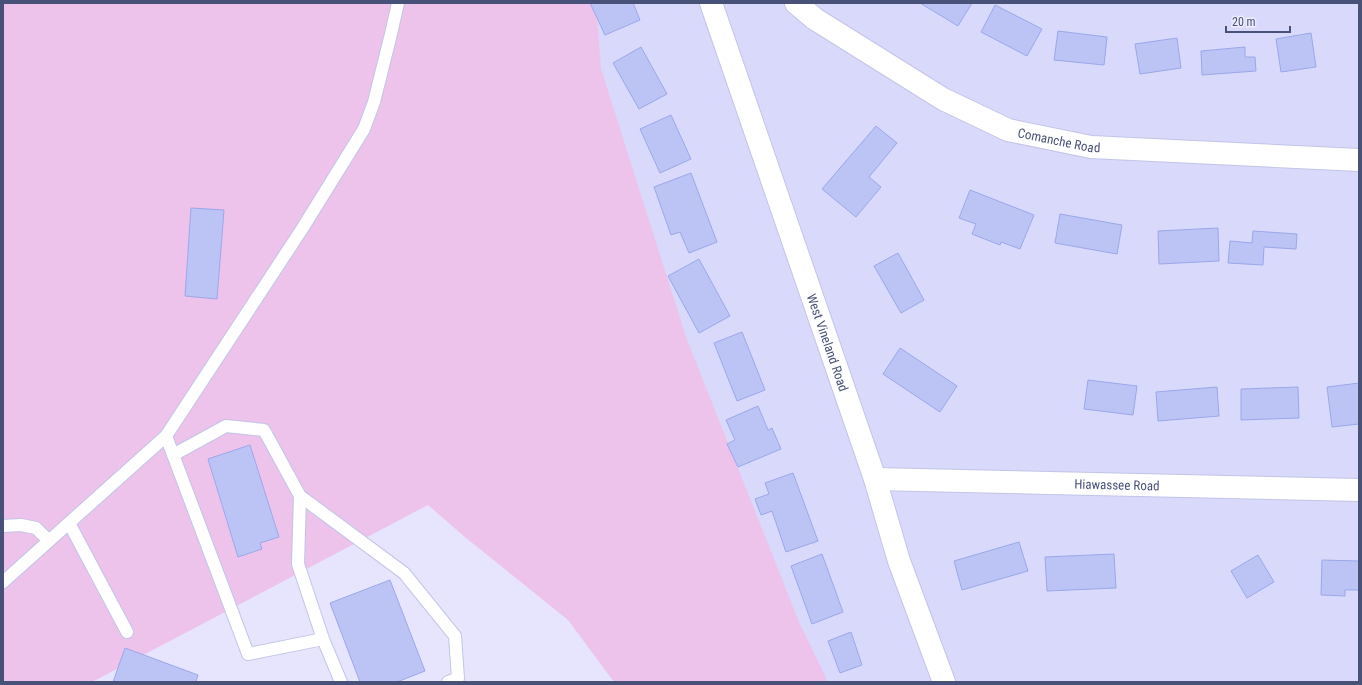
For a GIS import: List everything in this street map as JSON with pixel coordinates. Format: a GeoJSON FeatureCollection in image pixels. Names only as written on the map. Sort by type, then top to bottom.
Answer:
{"type":"FeatureCollection","features":[{"type":"Feature","properties":{"kind":"street","name":"West Vineland Road"},"geometry":{"type":"LineString","coordinates":[[711,3],[875,479],[898,561],[944,682]]}},
{"type":"Feature","properties":{"kind":"street","name":"Comanche Road"},"geometry":{"type":"LineString","coordinates":[[796,3],[815,19],[943,99],[1008,130],[1091,148],[1359,160]]}},
{"type":"Feature","properties":{"kind":"street","name":"Hiawassee Road"},"geometry":{"type":"LineString","coordinates":[[875,479],[1359,490]]}},
{"type":"Feature","properties":{"kind":"lane"},"geometry":{"type":"LineString","coordinates":[[3,582],[166,436],[302,229],[364,129],[374,102],[398,3]]}},
{"type":"Feature","properties":{"kind":"lane"},"geometry":{"type":"LineString","coordinates":[[173,455],[226,426],[264,430],[300,496],[404,573],[455,636],[458,678],[448,682]]}},
{"type":"Feature","properties":{"kind":"lane"},"geometry":{"type":"LineString","coordinates":[[166,436],[248,654],[323,639]]}},
{"type":"Feature","properties":{"kind":"lane"},"geometry":{"type":"LineString","coordinates":[[300,496],[298,564],[323,639],[341,682]]}},
{"type":"Feature","properties":{"kind":"lane"},"geometry":{"type":"LineString","coordinates":[[69,523],[127,632]]}},
{"type":"Feature","properties":{"kind":"lane"},"geometry":{"type":"LineString","coordinates":[[3,526],[21,525],[36,528],[49,541]]}},
{"type":"Feature","properties":{"kind":"shaded area"},"geometry":{"type":"Polygon","coordinates":[[[3,3],[596,3],[601,69],[687,340],[799,622],[828,682],[614,682],[568,620],[466,538],[428,505],[94,682],[3,682],[3,3]]]}},
{"type":"Feature","properties":{"kind":"shaded area"},"geometry":{"type":"Polygon","coordinates":[[[505,3],[1359,3],[1359,682],[758,682],[505,3]]]}},
{"type":"Feature","properties":{"kind":"building"},"geometry":{"type":"Polygon","coordinates":[[[590,3],[633,3],[640,20],[605,35],[590,3]]]}},
{"type":"Feature","properties":{"kind":"building"},"geometry":{"type":"Polygon","coordinates":[[[920,3],[972,3],[958,26],[920,3]]]}},
{"type":"Feature","properties":{"kind":"building"},"geometry":{"type":"Polygon","coordinates":[[[995,5],[1042,29],[1027,56],[981,32],[995,5]]]}},
{"type":"Feature","properties":{"kind":"building"},"geometry":{"type":"Polygon","coordinates":[[[1058,31],[1107,37],[1104,65],[1054,60],[1058,31]]]}},
{"type":"Feature","properties":{"kind":"building"},"geometry":{"type":"Polygon","coordinates":[[[1311,33],[1316,67],[1281,72],[1276,39],[1311,33]]]}},
{"type":"Feature","properties":{"kind":"building"},"geometry":{"type":"Polygon","coordinates":[[[1177,38],[1181,68],[1140,74],[1135,44],[1177,38]]]}},
{"type":"Feature","properties":{"kind":"building"},"geometry":{"type":"Polygon","coordinates":[[[641,47],[667,94],[639,109],[613,63],[641,47]]]}},
{"type":"Feature","properties":{"kind":"building"},"geometry":{"type":"Polygon","coordinates":[[[1245,47],[1245,57],[1255,57],[1256,71],[1202,75],[1201,51],[1245,47]]]}},
{"type":"Feature","properties":{"kind":"building"},"geometry":{"type":"Polygon","coordinates":[[[671,115],[691,159],[660,173],[640,129],[671,115]]]}},
{"type":"Feature","properties":{"kind":"building"},"geometry":{"type":"Polygon","coordinates":[[[876,126],[897,143],[869,177],[881,187],[856,217],[822,189],[876,126]]]}},
{"type":"Feature","properties":{"kind":"building"},"geometry":{"type":"Polygon","coordinates":[[[691,173],[717,242],[689,253],[680,232],[671,235],[654,187],[691,173]]]}},
{"type":"Feature","properties":{"kind":"building"},"geometry":{"type":"Polygon","coordinates":[[[970,190],[1034,215],[1020,249],[1001,242],[1000,245],[972,234],[976,224],[959,218],[970,190]]]}},
{"type":"Feature","properties":{"kind":"building"},"geometry":{"type":"Polygon","coordinates":[[[191,208],[224,210],[217,299],[185,296],[191,208]]]}},
{"type":"Feature","properties":{"kind":"building"},"geometry":{"type":"Polygon","coordinates":[[[1060,214],[1122,225],[1117,254],[1055,243],[1060,214]]]}},
{"type":"Feature","properties":{"kind":"building"},"geometry":{"type":"Polygon","coordinates":[[[1218,228],[1219,261],[1159,264],[1158,231],[1218,228]]]}},
{"type":"Feature","properties":{"kind":"building"},"geometry":{"type":"Polygon","coordinates":[[[1253,231],[1297,234],[1296,249],[1264,247],[1263,265],[1228,263],[1230,241],[1252,243],[1253,231]]]}},
{"type":"Feature","properties":{"kind":"building"},"geometry":{"type":"Polygon","coordinates":[[[898,253],[924,300],[901,313],[874,266],[898,253]]]}},
{"type":"Feature","properties":{"kind":"building"},"geometry":{"type":"Polygon","coordinates":[[[699,259],[730,316],[699,333],[668,276],[699,259]]]}},
{"type":"Feature","properties":{"kind":"building"},"geometry":{"type":"Polygon","coordinates":[[[742,332],[765,390],[737,401],[714,343],[742,332]]]}},
{"type":"Feature","properties":{"kind":"building"},"geometry":{"type":"Polygon","coordinates":[[[900,348],[957,386],[940,412],[883,374],[900,348]]]}},
{"type":"Feature","properties":{"kind":"building"},"geometry":{"type":"Polygon","coordinates":[[[1088,380],[1137,386],[1133,415],[1084,409],[1088,380]]]}},
{"type":"Feature","properties":{"kind":"building"},"geometry":{"type":"Polygon","coordinates":[[[1359,383],[1359,424],[1332,427],[1327,387],[1359,383]]]}},
{"type":"Feature","properties":{"kind":"building"},"geometry":{"type":"Polygon","coordinates":[[[1217,387],[1219,416],[1158,421],[1156,392],[1217,387]]]}},
{"type":"Feature","properties":{"kind":"building"},"geometry":{"type":"Polygon","coordinates":[[[1298,387],[1299,418],[1241,420],[1241,389],[1298,387]]]}},
{"type":"Feature","properties":{"kind":"building"},"geometry":{"type":"Polygon","coordinates":[[[758,406],[768,430],[772,428],[781,449],[738,467],[727,444],[735,440],[726,420],[758,406]]]}},
{"type":"Feature","properties":{"kind":"building"},"geometry":{"type":"Polygon","coordinates":[[[250,445],[279,537],[260,543],[262,549],[238,557],[208,459],[250,445]]]}},
{"type":"Feature","properties":{"kind":"building"},"geometry":{"type":"Polygon","coordinates":[[[793,473],[818,541],[786,552],[772,511],[761,515],[755,499],[769,494],[765,483],[793,473]]]}},
{"type":"Feature","properties":{"kind":"building"},"geometry":{"type":"Polygon","coordinates":[[[1019,542],[1028,571],[962,590],[954,561],[1019,542]]]}},
{"type":"Feature","properties":{"kind":"building"},"geometry":{"type":"Polygon","coordinates":[[[822,554],[843,612],[812,624],[791,566],[822,554]]]}},
{"type":"Feature","properties":{"kind":"building"},"geometry":{"type":"Polygon","coordinates":[[[1114,554],[1116,588],[1047,591],[1045,557],[1114,554]]]}},
{"type":"Feature","properties":{"kind":"building"},"geometry":{"type":"Polygon","coordinates":[[[1258,555],[1274,582],[1247,598],[1231,571],[1258,555]]]}},
{"type":"Feature","properties":{"kind":"building"},"geometry":{"type":"Polygon","coordinates":[[[1322,560],[1359,561],[1359,590],[1345,590],[1345,596],[1321,595],[1322,560]]]}},
{"type":"Feature","properties":{"kind":"building"},"geometry":{"type":"Polygon","coordinates":[[[390,580],[425,671],[397,682],[360,682],[330,603],[390,580]]]}},
{"type":"Feature","properties":{"kind":"building"},"geometry":{"type":"Polygon","coordinates":[[[851,632],[862,665],[840,673],[828,641],[851,632]]]}},
{"type":"Feature","properties":{"kind":"building"},"geometry":{"type":"Polygon","coordinates":[[[125,648],[198,675],[196,682],[113,682],[125,648]]]}}]}
